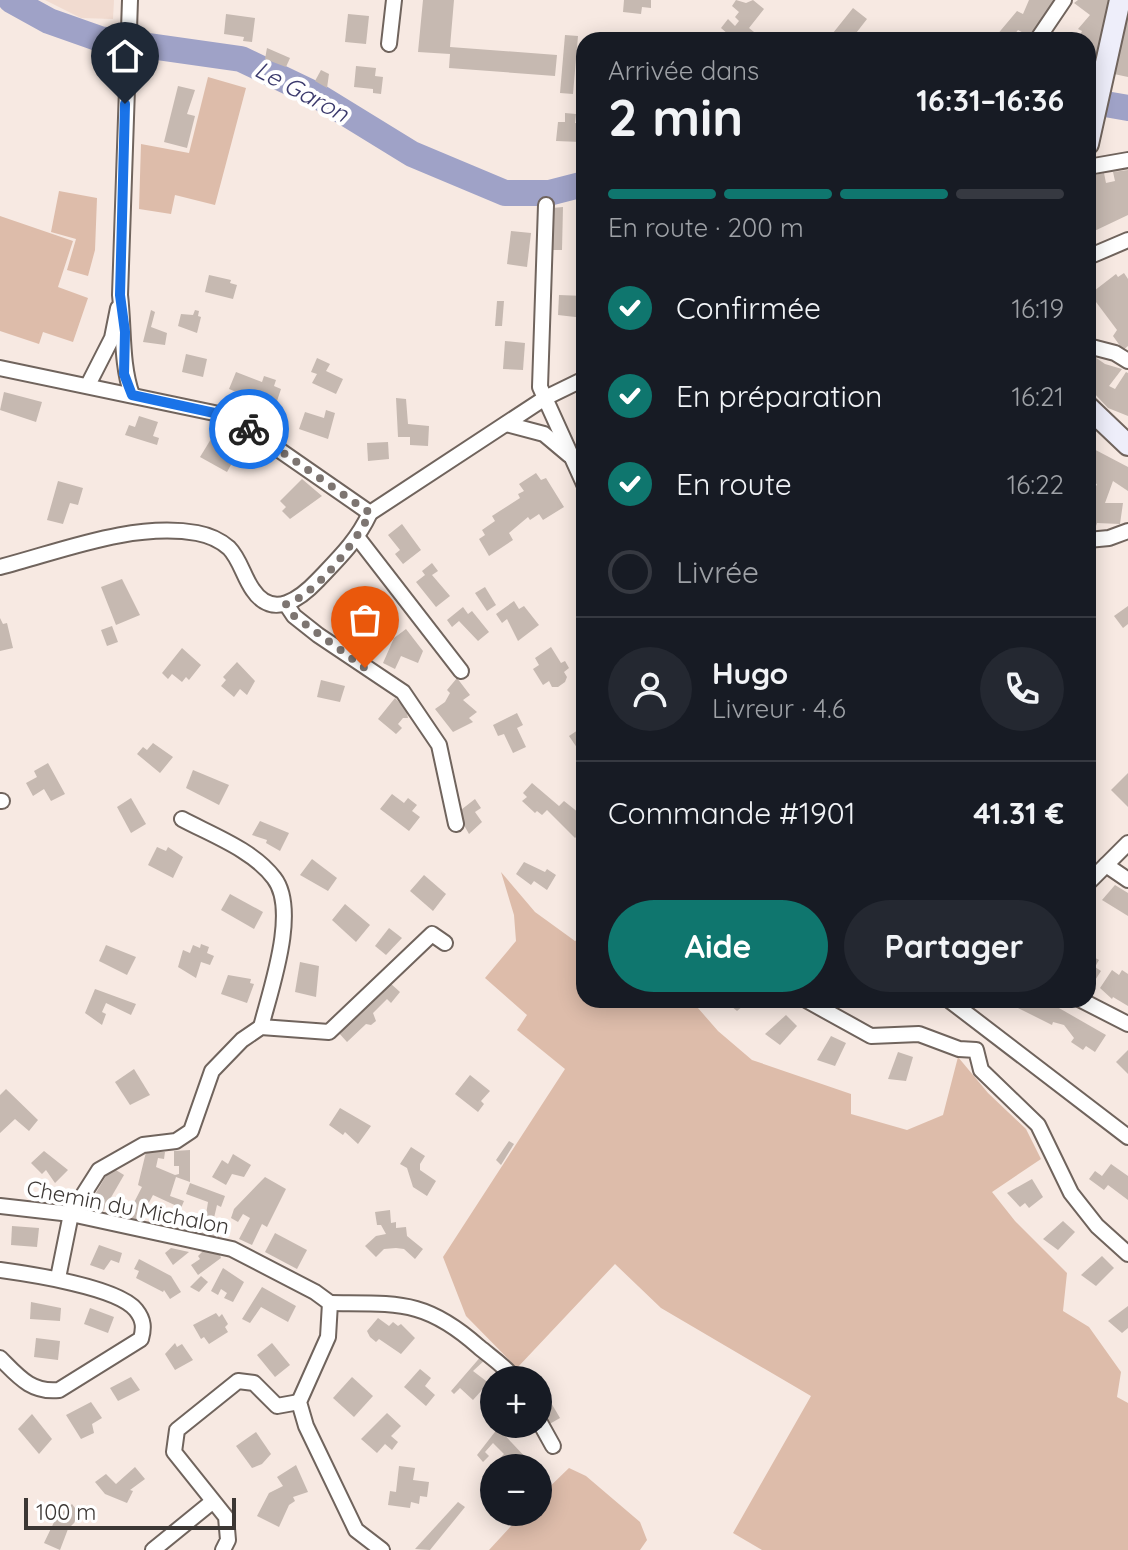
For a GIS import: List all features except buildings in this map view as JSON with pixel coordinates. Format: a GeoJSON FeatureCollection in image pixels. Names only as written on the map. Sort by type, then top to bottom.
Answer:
{"type":"FeatureCollection","features":[{"type":"Feature","properties":{"kind":"street"},"geometry":{"type":"LineString","coordinates":[[389,44],[394,0]]}},
{"type":"Feature","properties":{"kind":"street"},"geometry":{"type":"LineString","coordinates":[[1042,32],[1064,0]]}},
{"type":"Feature","properties":{"kind":"street"},"geometry":{"type":"LineString","coordinates":[[1096,104],[1120,0]]}},
{"type":"Feature","properties":{"kind":"street"},"geometry":{"type":"LineString","coordinates":[[88,385],[112,338],[120,295],[130,7]]}},
{"type":"Feature","properties":{"kind":"street"},"geometry":{"type":"LineString","coordinates":[[1096,166],[1128,160]]}},
{"type":"Feature","properties":{"kind":"street"},"geometry":{"type":"LineString","coordinates":[[546,205],[540,387],[576,468]]}},
{"type":"Feature","properties":{"kind":"street"},"geometry":{"type":"LineString","coordinates":[[1096,254],[1128,240]]}},
{"type":"Feature","properties":{"kind":"street"},"geometry":{"type":"LineString","coordinates":[[120,295],[125,332],[124,374],[132,395]]}},
{"type":"Feature","properties":{"kind":"street"},"geometry":{"type":"LineString","coordinates":[[1096,348],[1115,353],[1128,361]]}},
{"type":"Feature","properties":{"kind":"street"},"geometry":{"type":"LineString","coordinates":[[0,368],[88,385],[229,419],[249,429],[370,513]]}},
{"type":"Feature","properties":{"kind":"street"},"geometry":{"type":"LineString","coordinates":[[0,567],[122,535],[196,533],[215,538],[231,550],[254,593],[264,601],[286,604],[305,594],[358,538],[370,513],[545,398],[576,383]]}},
{"type":"Feature","properties":{"kind":"street"},"geometry":{"type":"LineString","coordinates":[[544,434],[538,414],[545,398]]}},
{"type":"Feature","properties":{"kind":"street"},"geometry":{"type":"LineString","coordinates":[[1096,415],[1128,445]]}},
{"type":"Feature","properties":{"kind":"street"},"geometry":{"type":"LineString","coordinates":[[506,424],[544,434],[570,456]]}},
{"type":"Feature","properties":{"kind":"street"},"geometry":{"type":"LineString","coordinates":[[1096,539],[1128,531]]}},
{"type":"Feature","properties":{"kind":"street"},"geometry":{"type":"LineString","coordinates":[[358,538],[461,671]]}},
{"type":"Feature","properties":{"kind":"street"},"geometry":{"type":"LineString","coordinates":[[286,604],[294,616],[318,635],[403,692],[439,745],[456,824]]}},
{"type":"Feature","properties":{"kind":"street"},"geometry":{"type":"LineString","coordinates":[[182,819],[259,862],[277,880],[285,909],[278,959],[261,1027]]}},
{"type":"Feature","properties":{"kind":"street"},"geometry":{"type":"LineString","coordinates":[[1096,875],[1128,843]]}},
{"type":"Feature","properties":{"kind":"street"},"geometry":{"type":"LineString","coordinates":[[1106,865],[1128,880]]}},
{"type":"Feature","properties":{"kind":"street"},"geometry":{"type":"LineString","coordinates":[[58,1278],[71,1214],[99,1170],[143,1145],[176,1141],[191,1131],[212,1071],[242,1040],[261,1027],[329,1032],[432,934],[445,943]]}},
{"type":"Feature","properties":{"kind":"street"},"geometry":{"type":"LineString","coordinates":[[820,1008],[871,1036],[919,1034],[959,1049],[976,1050]]}},
{"type":"Feature","properties":{"kind":"street"},"geometry":{"type":"LineString","coordinates":[[959,1008],[1128,1137]]}},
{"type":"Feature","properties":{"kind":"street"},"geometry":{"type":"LineString","coordinates":[[1096,1008],[1128,1024]]}},
{"type":"Feature","properties":{"kind":"street"},"geometry":{"type":"LineString","coordinates":[[976,1050],[991,1034]]}},
{"type":"Feature","properties":{"kind":"street"},"geometry":{"type":"LineString","coordinates":[[976,1050],[981,1070],[1038,1125],[1071,1193],[1097,1226],[1128,1254]]}},
{"type":"Feature","properties":{"kind":"street","name":"Chemin du Michalon"},"geometry":{"type":"LineString","coordinates":[[0,1206],[71,1214],[232,1249],[330,1303]]}},
{"type":"Feature","properties":{"kind":"street"},"geometry":{"type":"LineString","coordinates":[[0,1270],[58,1278],[124,1302],[136,1309],[144,1326],[141,1339],[59,1390],[46,1391],[28,1386],[0,1358]]}},
{"type":"Feature","properties":{"kind":"street"},"geometry":{"type":"LineString","coordinates":[[382,1550],[356,1530],[306,1426],[299,1402],[328,1337],[330,1303],[403,1304],[428,1311],[453,1324],[500,1366]]}},
{"type":"Feature","properties":{"kind":"street"},"geometry":{"type":"LineString","coordinates":[[223,1550],[228,1540],[226,1517],[174,1452],[177,1430],[238,1381],[254,1383],[277,1406],[299,1402]]}},
{"type":"Feature","properties":{"kind":"street"},"geometry":{"type":"LineString","coordinates":[[549,1438],[553,1446]]}},
{"type":"Feature","properties":{"kind":"street"},"geometry":{"type":"LineString","coordinates":[[153,1550],[212,1502]]}},
{"type":"Feature","properties":{"kind":"shaded area"},"geometry":{"type":"Polygon","coordinates":[[[45,0],[114,0],[113,19],[81,18],[45,0]]]}},
{"type":"Feature","properties":{"kind":"shaded area"},"geometry":{"type":"Polygon","coordinates":[[[208,77],[246,88],[215,205],[175,195],[171,214],[139,209],[141,144],[189,153],[208,77]]]}},
{"type":"Feature","properties":{"kind":"shaded area"},"geometry":{"type":"Polygon","coordinates":[[[59,191],[97,198],[95,250],[88,276],[67,270],[76,239],[51,232],[59,191]]]}},
{"type":"Feature","properties":{"kind":"shaded area"},"geometry":{"type":"Polygon","coordinates":[[[0,216],[73,241],[58,287],[88,298],[73,342],[43,332],[39,344],[0,331],[0,216]]]}},
{"type":"Feature","properties":{"kind":"shaded area"},"geometry":{"type":"Polygon","coordinates":[[[501,872],[535,912],[576,940],[576,1008],[698,1008],[718,1031],[752,1060],[851,1094],[851,1114],[907,1130],[943,1115],[958,1057],[988,1093],[1026,1129],[1041,1159],[992,1192],[1015,1221],[1067,1273],[1063,1311],[1089,1327],[1121,1372],[1117,1397],[1128,1403],[1128,1550],[762,1550],[733,1533],[811,1396],[661,1308],[615,1264],[519,1366],[515,1366],[466,1316],[443,1257],[565,1069],[517,1030],[527,1015],[485,978],[516,941],[514,915],[501,872]]]}},
{"type":"Feature","properties":{"kind":"shaded area"},"geometry":{"type":"Polygon","coordinates":[[[569,1468],[586,1476],[640,1522],[647,1540],[640,1550],[489,1550],[511,1526],[552,1526],[552,1484],[569,1468]]]}},
{"type":"Feature","properties":{"kind":"waterway","name":"Le Garon"},"geometry":{"type":"LineString","coordinates":[[11,0],[49,21],[100,39],[241,59],[316,95],[412,154],[505,193],[549,193],[576,186]]}},
{"type":"Feature","properties":{"kind":"waterway","name":"Le Garon"},"geometry":{"type":"LineString","coordinates":[[1096,102],[1128,108]]}},
{"type":"Feature","properties":{"kind":"way so far"},"geometry":{"type":"LineString","coordinates":[[249,429],[370,513],[358,538],[305,594],[286,604],[294,616],[365,668]]}},
{"type":"Feature","properties":{"kind":"route"},"geometry":{"type":"LineString","coordinates":[[125,104],[120,295],[125,332],[124,374],[132,395],[219,414],[249,429]]}}]}
